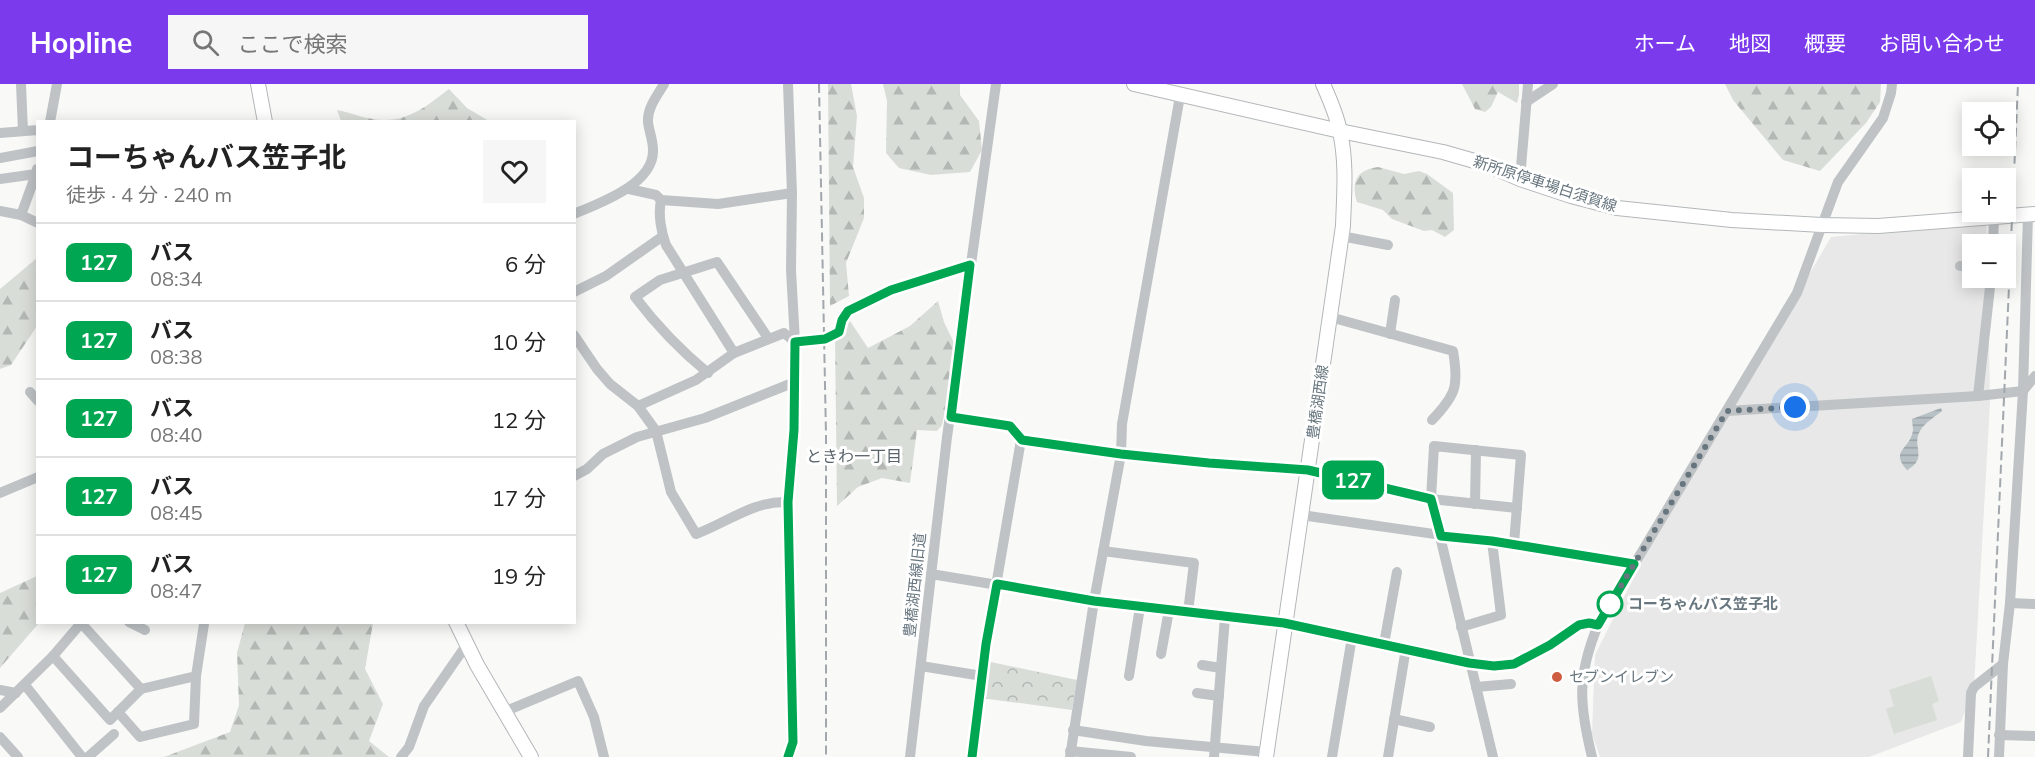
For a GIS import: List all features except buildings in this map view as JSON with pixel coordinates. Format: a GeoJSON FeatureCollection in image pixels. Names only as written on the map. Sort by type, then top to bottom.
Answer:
{"type":"FeatureCollection","features":[{"type":"Feature","properties":{"kind":"main road"},"geometry":{"type":"LineString","coordinates":[[258,84],[265,120]]}},
{"type":"Feature","properties":{"kind":"main road","name":"新所原停車場白須賀線"},"geometry":{"type":"LineString","coordinates":[[1134,84],[1159,87],[1180,96],[1443,152],[1617,208],[1732,220],[1822,225],[1878,226],[1962,220]]}},
{"type":"Feature","properties":{"kind":"main road","name":"豊橋湖西線"},"geometry":{"type":"LineString","coordinates":[[1266,755],[1341,236],[1345,187],[1340,131],[1323,84]]}},
{"type":"Feature","properties":{"kind":"main road","name":"新所原停車場白須賀線"},"geometry":{"type":"LineString","coordinates":[[2016,215],[2031,214]]}},
{"type":"Feature","properties":{"kind":"main road"},"geometry":{"type":"LineString","coordinates":[[457,624],[531,757]]}},
{"type":"Feature","properties":{"kind":"street"},"geometry":{"type":"LineString","coordinates":[[21,84],[23,131]]}},
{"type":"Feature","properties":{"kind":"street"},"geometry":{"type":"LineString","coordinates":[[50,120],[57,84]]}},
{"type":"Feature","properties":{"kind":"street"},"geometry":{"type":"LineString","coordinates":[[576,213],[629,189],[649,167],[654,151],[648,120],[651,107],[664,84]]}},
{"type":"Feature","properties":{"kind":"street"},"geometry":{"type":"LineString","coordinates":[[788,84],[792,193],[791,270],[795,342],[788,502],[793,742],[788,757]]}},
{"type":"Feature","properties":{"kind":"street","name":"豊橋湖西線旧道"},"geometry":{"type":"LineString","coordinates":[[910,757],[970,265],[996,84]]}},
{"type":"Feature","properties":{"kind":"street"},"geometry":{"type":"LineString","coordinates":[[1520,178],[1528,84]]}},
{"type":"Feature","properties":{"kind":"street"},"geometry":{"type":"LineString","coordinates":[[1526,102],[1553,84]]}},
{"type":"Feature","properties":{"kind":"street"},"geometry":{"type":"LineString","coordinates":[[1592,757],[1582,707],[1582,675],[1587,651],[1598,625],[1797,293],[1838,182],[1883,118],[1892,84]]}},
{"type":"Feature","properties":{"kind":"street"},"geometry":{"type":"LineString","coordinates":[[1131,757],[1070,754],[1094,601],[1121,454],[1122,424],[1180,96]]}},
{"type":"Feature","properties":{"kind":"street"},"geometry":{"type":"LineString","coordinates":[[0,133],[36,130]]}},
{"type":"Feature","properties":{"kind":"street"},"geometry":{"type":"LineString","coordinates":[[0,158],[36,151]]}},
{"type":"Feature","properties":{"kind":"street"},"geometry":{"type":"LineString","coordinates":[[0,179],[36,171]]}},
{"type":"Feature","properties":{"kind":"street"},"geometry":{"type":"LineString","coordinates":[[21,214],[36,174]]}},
{"type":"Feature","properties":{"kind":"street"},"geometry":{"type":"LineString","coordinates":[[629,189],[656,195],[661,200],[718,204],[792,193]]}},
{"type":"Feature","properties":{"kind":"street"},"geometry":{"type":"LineString","coordinates":[[661,200],[663,236],[666,245],[734,353]]}},
{"type":"Feature","properties":{"kind":"street"},"geometry":{"type":"LineString","coordinates":[[0,211],[21,214],[36,222]]}},
{"type":"Feature","properties":{"kind":"street"},"geometry":{"type":"LineString","coordinates":[[1998,757],[2023,391],[2031,214]]}},
{"type":"Feature","properties":{"kind":"street"},"geometry":{"type":"LineString","coordinates":[[576,291],[606,276],[663,236]]}},
{"type":"Feature","properties":{"kind":"street"},"geometry":{"type":"LineString","coordinates":[[1341,236],[1388,244]]}},
{"type":"Feature","properties":{"kind":"street"},"geometry":{"type":"LineString","coordinates":[[708,373],[679,349],[635,297],[660,279],[717,262],[768,338]]}},
{"type":"Feature","properties":{"kind":"street"},"geometry":{"type":"LineString","coordinates":[[638,406],[708,373],[734,353],[768,338],[784,333],[795,342],[825,339],[839,332],[842,320],[848,311],[891,290],[970,265]]}},
{"type":"Feature","properties":{"kind":"street"},"geometry":{"type":"LineString","coordinates":[[1978,396],[1990,288]]}},
{"type":"Feature","properties":{"kind":"street"},"geometry":{"type":"LineString","coordinates":[[1390,334],[1395,300]]}},
{"type":"Feature","properties":{"kind":"street"},"geometry":{"type":"LineString","coordinates":[[1330,317],[1454,351],[1457,374],[1450,401],[1432,420]]}},
{"type":"Feature","properties":{"kind":"street"},"geometry":{"type":"LineString","coordinates":[[576,338],[586,355],[610,384],[638,406],[656,431],[671,492],[696,534],[757,506],[776,501],[788,502]]}},
{"type":"Feature","properties":{"kind":"street"},"geometry":{"type":"LineString","coordinates":[[1727,411],[1978,396],[2023,391],[2035,376]]}},
{"type":"Feature","properties":{"kind":"street"},"geometry":{"type":"LineString","coordinates":[[576,475],[603,454],[637,437],[705,418],[795,382]]}},
{"type":"Feature","properties":{"kind":"street"},"geometry":{"type":"LineString","coordinates":[[951,417],[1010,426],[1022,440],[1121,454],[1308,470],[1431,499],[1517,508]]}},
{"type":"Feature","properties":{"kind":"street"},"geometry":{"type":"LineString","coordinates":[[972,757],[982,676],[1022,440]]}},
{"type":"Feature","properties":{"kind":"street"},"geometry":{"type":"LineString","coordinates":[[1493,757],[1431,499],[1434,446],[1521,455],[1514,544]]}},
{"type":"Feature","properties":{"kind":"street"},"geometry":{"type":"LineString","coordinates":[[1474,504],[1476,450]]}},
{"type":"Feature","properties":{"kind":"street"},"geometry":{"type":"LineString","coordinates":[[0,493],[36,478]]}},
{"type":"Feature","properties":{"kind":"street"},"geometry":{"type":"LineString","coordinates":[[1301,515],[1441,536],[1514,544],[1634,564]]}},
{"type":"Feature","properties":{"kind":"street"},"geometry":{"type":"LineString","coordinates":[[1461,627],[1501,615],[1492,541]]}},
{"type":"Feature","properties":{"kind":"street"},"geometry":{"type":"LineString","coordinates":[[1103,551],[1194,563],[1188,612]]}},
{"type":"Feature","properties":{"kind":"street"},"geometry":{"type":"LineString","coordinates":[[1384,644],[1397,572]]}},
{"type":"Feature","properties":{"kind":"street"},"geometry":{"type":"LineString","coordinates":[[931,574],[1094,601],[1284,623],[1469,663],[1494,666],[1514,664],[1550,645],[1579,625],[1589,623],[1598,625]]}},
{"type":"Feature","properties":{"kind":"street"},"geometry":{"type":"LineString","coordinates":[[2010,603],[2035,604]]}},
{"type":"Feature","properties":{"kind":"street"},"geometry":{"type":"LineString","coordinates":[[1129,676],[1140,607]]}},
{"type":"Feature","properties":{"kind":"street"},"geometry":{"type":"LineString","coordinates":[[1161,654],[1169,610]]}},
{"type":"Feature","properties":{"kind":"street"},"geometry":{"type":"LineString","coordinates":[[1214,753],[1225,617]]}},
{"type":"Feature","properties":{"kind":"street"},"geometry":{"type":"LineString","coordinates":[[0,708],[53,656],[80,624]]}},
{"type":"Feature","properties":{"kind":"street"},"geometry":{"type":"LineString","coordinates":[[82,624],[141,689]]}},
{"type":"Feature","properties":{"kind":"street"},"geometry":{"type":"LineString","coordinates":[[133,624],[145,630]]}},
{"type":"Feature","properties":{"kind":"street"},"geometry":{"type":"LineString","coordinates":[[118,712],[140,737],[194,724],[196,676],[204,624]]}},
{"type":"Feature","properties":{"kind":"street"},"geometry":{"type":"LineString","coordinates":[[1332,757],[1352,637]]}},
{"type":"Feature","properties":{"kind":"street"},"geometry":{"type":"LineString","coordinates":[[401,757],[410,747],[424,706],[467,644]]}},
{"type":"Feature","properties":{"kind":"street"},"geometry":{"type":"LineString","coordinates":[[1388,757],[1406,648]]}},
{"type":"Feature","properties":{"kind":"street"},"geometry":{"type":"LineString","coordinates":[[53,656],[110,720],[141,689],[196,676]]}},
{"type":"Feature","properties":{"kind":"street"},"geometry":{"type":"LineString","coordinates":[[1968,757],[1971,693],[1974,687],[2003,664]]}},
{"type":"Feature","properties":{"kind":"street"},"geometry":{"type":"LineString","coordinates":[[1202,665],[1221,668]]}},
{"type":"Feature","properties":{"kind":"street"},"geometry":{"type":"LineString","coordinates":[[921,666],[982,676]]}},
{"type":"Feature","properties":{"kind":"street"},"geometry":{"type":"LineString","coordinates":[[506,711],[578,681],[594,717],[604,757]]}},
{"type":"Feature","properties":{"kind":"street"},"geometry":{"type":"LineString","coordinates":[[1476,687],[1511,684]]}},
{"type":"Feature","properties":{"kind":"street"},"geometry":{"type":"LineString","coordinates":[[25,685],[77,755]]}},
{"type":"Feature","properties":{"kind":"street"},"geometry":{"type":"LineString","coordinates":[[0,690],[16,693]]}},
{"type":"Feature","properties":{"kind":"street"},"geometry":{"type":"LineString","coordinates":[[1197,693],[1219,696]]}},
{"type":"Feature","properties":{"kind":"street"},"geometry":{"type":"LineString","coordinates":[[1394,719],[1430,727]]}},
{"type":"Feature","properties":{"kind":"street"},"geometry":{"type":"LineString","coordinates":[[1073,730],[1214,753],[1266,755]]}},
{"type":"Feature","properties":{"kind":"street"},"geometry":{"type":"LineString","coordinates":[[88,757],[114,734]]}},
{"type":"Feature","properties":{"kind":"street"},"geometry":{"type":"LineString","coordinates":[[1999,735],[2035,736]]}},
{"type":"Feature","properties":{"kind":"street"},"geometry":{"type":"LineString","coordinates":[[0,737],[18,757]]}},
{"type":"Feature","properties":{"kind":"shaded area"},"geometry":{"type":"Polygon","coordinates":[[[1986,222],[1987,234],[1962,234],[1962,288],[1988,288],[1990,402],[1974,687],[1961,722],[1869,757],[1600,757],[1592,734],[1595,655],[1639,567],[1831,237],[1986,222]]]}},
{"type":"Feature","properties":{"kind":"shaded area"},"geometry":{"type":"Polygon","coordinates":[[[1941,408],[1942,411],[1927,422],[1920,431],[1917,442],[1917,461],[1907,470],[1900,454],[1911,436],[1912,419],[1941,408]]]}},
{"type":"Feature","properties":{"kind":"green space"},"geometry":{"type":"Polygon","coordinates":[[[828,84],[851,84],[857,116],[853,167],[864,198],[864,218],[846,263],[849,296],[830,306],[828,84]]]}},
{"type":"Feature","properties":{"kind":"green space"},"geometry":{"type":"Polygon","coordinates":[[[883,84],[960,84],[960,95],[979,121],[982,150],[970,172],[931,175],[899,168],[886,153],[887,101],[883,84]]]}},
{"type":"Feature","properties":{"kind":"green space"},"geometry":{"type":"Polygon","coordinates":[[[1462,84],[1519,84],[1517,103],[1498,92],[1491,107],[1485,112],[1475,109],[1462,84]]]}},
{"type":"Feature","properties":{"kind":"green space"},"geometry":{"type":"Polygon","coordinates":[[[1725,84],[1881,84],[1880,102],[1866,123],[1820,171],[1783,160],[1733,100],[1725,84]]]}},
{"type":"Feature","properties":{"kind":"green space"},"geometry":{"type":"Polygon","coordinates":[[[449,89],[467,108],[487,120],[393,120],[410,115],[449,89]]]}},
{"type":"Feature","properties":{"kind":"green space"},"geometry":{"type":"Polygon","coordinates":[[[337,110],[383,120],[341,120],[337,110]]]}},
{"type":"Feature","properties":{"kind":"green space"},"geometry":{"type":"Polygon","coordinates":[[[1378,167],[1404,174],[1419,171],[1427,174],[1453,193],[1454,230],[1445,237],[1432,230],[1424,231],[1392,219],[1383,210],[1357,202],[1355,183],[1357,178],[1365,171],[1378,167]]]}},
{"type":"Feature","properties":{"kind":"green space"},"geometry":{"type":"Polygon","coordinates":[[[36,259],[36,328],[11,365],[0,369],[0,289],[36,259]]]}},
{"type":"Feature","properties":{"kind":"green space"},"geometry":{"type":"Polygon","coordinates":[[[938,301],[944,322],[957,349],[942,425],[937,431],[917,430],[910,483],[882,478],[858,487],[837,506],[835,337],[846,315],[868,348],[910,326],[938,301]]]}},
{"type":"Feature","properties":{"kind":"green space"},"geometry":{"type":"Polygon","coordinates":[[[36,576],[36,624],[38,624],[0,668],[0,593],[36,576]]]}},
{"type":"Feature","properties":{"kind":"green space"},"geometry":{"type":"Polygon","coordinates":[[[245,624],[373,624],[365,669],[383,704],[369,741],[389,757],[164,757],[230,732],[239,705],[237,653],[245,624]]]}},
{"type":"Feature","properties":{"kind":"green space"},"geometry":{"type":"Polygon","coordinates":[[[986,661],[1077,680],[1072,710],[981,698],[986,661]]]}},
{"type":"Feature","properties":{"kind":"green space"},"geometry":{"type":"Polygon","coordinates":[[[1931,676],[1939,701],[1932,704],[1937,720],[1894,734],[1886,709],[1894,706],[1889,690],[1931,676]]]}},
{"type":"Feature","properties":{"kind":"railway"},"geometry":{"type":"LineString","coordinates":[[819,84],[826,435],[826,757]]}},
{"type":"Feature","properties":{"kind":"railway"},"geometry":{"type":"LineString","coordinates":[[1988,757],[2018,84]]}},
{"type":"Feature","properties":{"kind":"bus line","name":"127"},"geometry":{"type":"LineString","coordinates":[[788,757],[793,742],[788,502],[794,430],[795,342],[825,339],[839,332],[842,320],[848,311],[891,290],[970,265],[951,417],[1010,426],[1022,440],[1121,454],[1317,471],[1431,499],[1441,536],[1492,541],[1634,564],[1598,625],[1589,623],[1579,625],[1550,645],[1514,664],[1494,666],[1469,663],[1284,623],[1094,601],[997,584],[986,644],[972,757]]}},
{"type":"Feature","properties":{"kind":"place","name":"コーちゃんバス笠子北"},"geometry":{"type":"Point","coordinates":[1610,604]}},
{"type":"Feature","properties":{"kind":"place","name":"セブンイレブン"},"geometry":{"type":"Point","coordinates":[1557,677]}},
{"type":"Feature","properties":{"kind":"district","name":"ときわ一丁目"},"geometry":{"type":"Point","coordinates":[854,456]}},
{"type":"Feature","properties":{"kind":"route"},"geometry":{"type":"LineString","coordinates":[[1610,604],[1727,411],[1795,407]]}}]}
